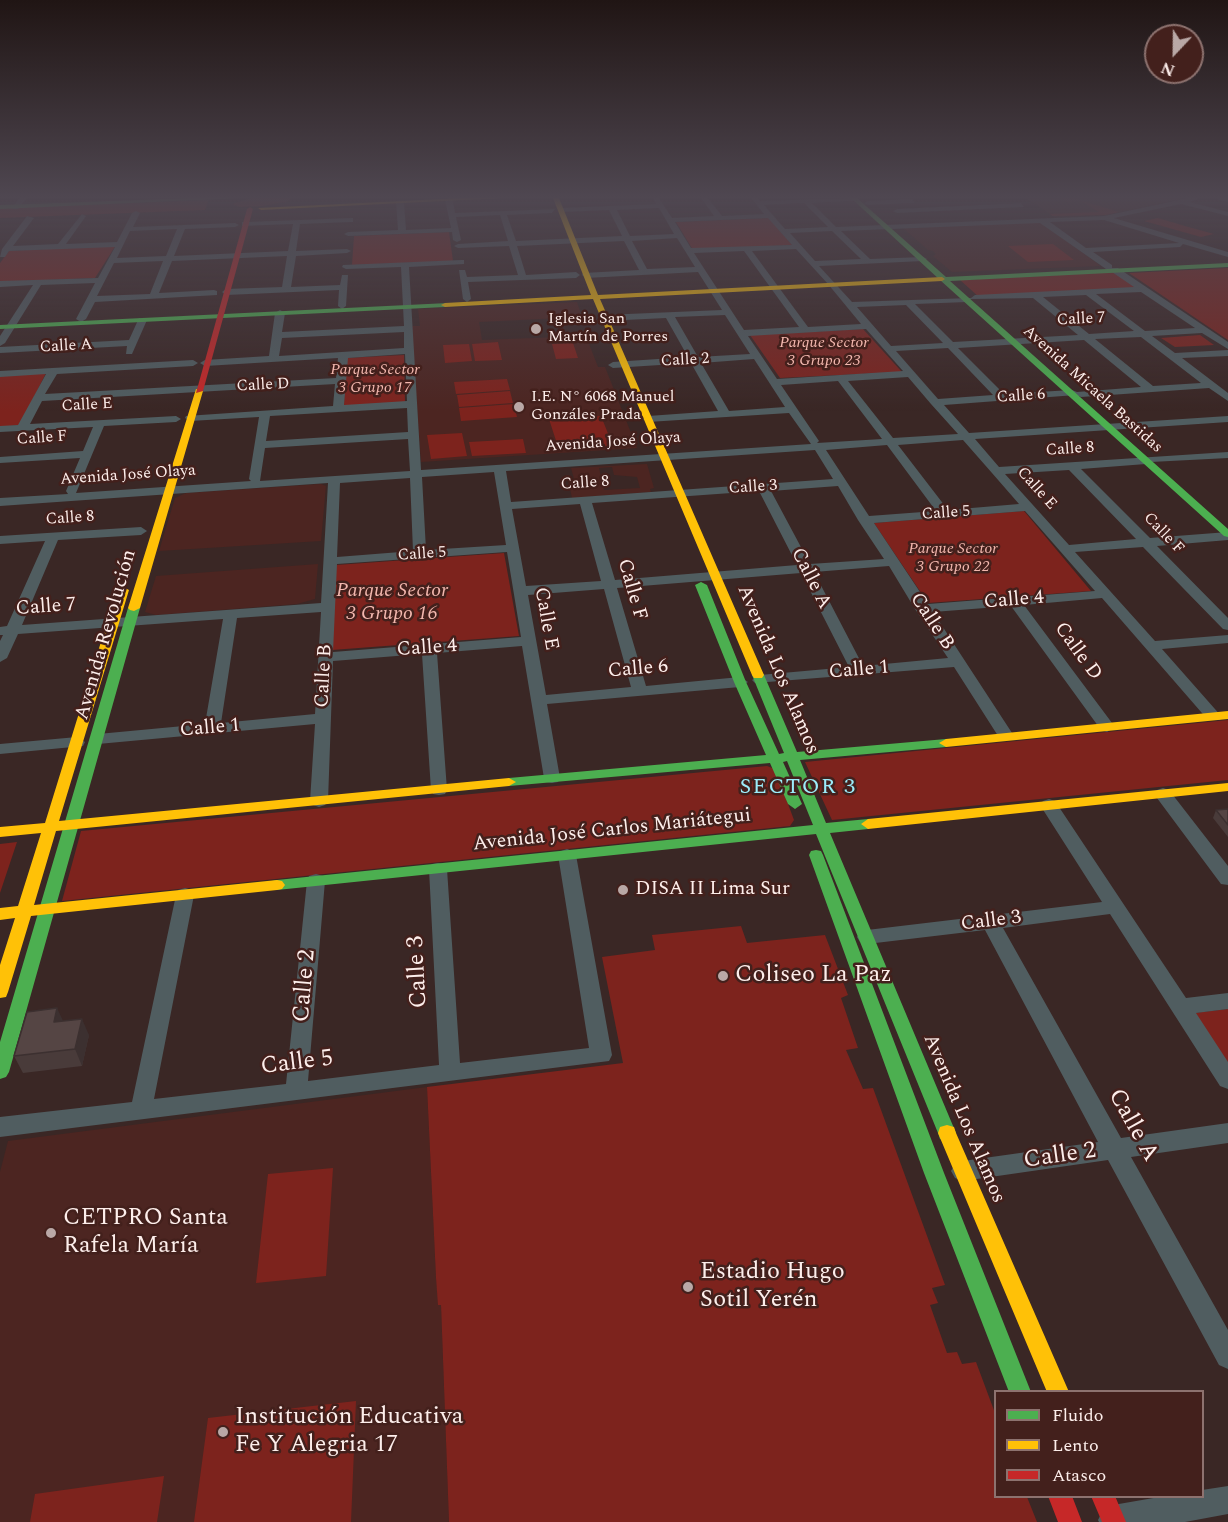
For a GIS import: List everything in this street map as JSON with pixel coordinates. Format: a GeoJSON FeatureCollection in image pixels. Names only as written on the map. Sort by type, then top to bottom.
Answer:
{"type":"FeatureCollection","features":[{"type":"Feature","properties":{"kind":"street"},"geometry":{"type":"LineString","coordinates":[[81,319],[108,269]]}},
{"type":"Feature","properties":{"kind":"street"},"geometry":{"type":"LineString","coordinates":[[153,296],[164,269]]}},
{"type":"Feature","properties":{"kind":"street","name":"Avenida Revolución"},"geometry":{"type":"LineString","coordinates":[[143,526],[183,418],[227,269]]}},
{"type":"Feature","properties":{"kind":"street"},"geometry":{"type":"LineString","coordinates":[[286,289],[289,269]]}},
{"type":"Feature","properties":{"kind":"street"},"geometry":{"type":"LineString","coordinates":[[342,306],[346,269]]}},
{"type":"Feature","properties":{"kind":"street"},"geometry":{"type":"LineString","coordinates":[[405,269],[420,555]]}},
{"type":"Feature","properties":{"kind":"street"},"geometry":{"type":"LineString","coordinates":[[462,269],[467,299]]}},
{"type":"Feature","properties":{"kind":"street"},"geometry":{"type":"LineString","coordinates":[[520,269],[522,277]]}},
{"type":"Feature","properties":{"kind":"street","name":"Avenida Los Alamos"},"geometry":{"type":"LineString","coordinates":[[579,269],[618,365],[664,453],[793,758],[963,1171],[1057,1390]]}},
{"type":"Feature","properties":{"kind":"street"},"geometry":{"type":"LineString","coordinates":[[464,280],[700,269]]}},
{"type":"Feature","properties":{"kind":"street","name":"Calle B"},"geometry":{"type":"LineString","coordinates":[[700,269],[1006,736]]}},
{"type":"Feature","properties":{"kind":"street"},"geometry":{"type":"LineString","coordinates":[[761,269],[806,330]]}},
{"type":"Feature","properties":{"kind":"street","name":"Calle E"},"geometry":{"type":"LineString","coordinates":[[817,269],[1214,717]]}},
{"type":"Feature","properties":{"kind":"street","name":"Avenida Micaela Bastidas"},"geometry":{"type":"LineString","coordinates":[[937,269],[948,277]]}},
{"type":"Feature","properties":{"kind":"street","name":"Avenida Micaela Bastidas"},"geometry":{"type":"LineString","coordinates":[[939,269],[1111,424],[1228,535]]}},
{"type":"Feature","properties":{"kind":"street"},"geometry":{"type":"LineString","coordinates":[[6,325],[142,320],[342,306],[1111,269]]}},
{"type":"Feature","properties":{"kind":"street"},"geometry":{"type":"LineString","coordinates":[[1112,269],[1228,346]]}},
{"type":"Feature","properties":{"kind":"street"},"geometry":{"type":"LineString","coordinates":[[0,284],[102,280]]}},
{"type":"Feature","properties":{"kind":"street"},"geometry":{"type":"LineString","coordinates":[[0,343],[6,325],[39,282]]}},
{"type":"Feature","properties":{"kind":"street"},"geometry":{"type":"LineString","coordinates":[[92,298],[344,287]]}},
{"type":"Feature","properties":{"kind":"street"},"geometry":{"type":"LineString","coordinates":[[849,305],[1143,289]]}},
{"type":"Feature","properties":{"kind":"street"},"geometry":{"type":"LineString","coordinates":[[1088,292],[1228,398]]}},
{"type":"Feature","properties":{"kind":"street","name":"Avenida Los Alamos"},"geometry":{"type":"LineString","coordinates":[[589,295],[604,318],[648,454],[678,525]]}},
{"type":"Feature","properties":{"kind":"street"},"geometry":{"type":"LineString","coordinates":[[6,325],[81,319],[280,313],[467,299],[589,295]]}},
{"type":"Feature","properties":{"kind":"street"},"geometry":{"type":"LineString","coordinates":[[1035,295],[1150,389]]}},
{"type":"Feature","properties":{"kind":"street"},"geometry":{"type":"LineString","coordinates":[[908,302],[1002,398]]}},
{"type":"Feature","properties":{"kind":"street"},"geometry":{"type":"LineString","coordinates":[[604,318],[729,312]]}},
{"type":"Feature","properties":{"kind":"street"},"geometry":{"type":"LineString","coordinates":[[274,359],[280,313]]}},
{"type":"Feature","properties":{"kind":"street"},"geometry":{"type":"LineString","coordinates":[[669,315],[725,414]]}},
{"type":"Feature","properties":{"kind":"street"},"geometry":{"type":"LineString","coordinates":[[123,367],[142,320]]}},
{"type":"Feature","properties":{"kind":"street"},"geometry":{"type":"LineString","coordinates":[[743,333],[868,327]]}},
{"type":"Feature","properties":{"kind":"street"},"geometry":{"type":"LineString","coordinates":[[277,336],[409,329]]}},
{"type":"Feature","properties":{"kind":"street","name":"Calle 7"},"geometry":{"type":"LineString","coordinates":[[888,349],[1204,330]]}},
{"type":"Feature","properties":{"kind":"street","name":"Calle A"},"geometry":{"type":"LineString","coordinates":[[0,350],[133,343]]}},
{"type":"Feature","properties":{"kind":"street"},"geometry":{"type":"LineString","coordinates":[[0,374],[410,351]]}},
{"type":"Feature","properties":{"kind":"street"},"geometry":{"type":"LineString","coordinates":[[1173,356],[1228,353]]}},
{"type":"Feature","properties":{"kind":"street"},"geometry":{"type":"LineString","coordinates":[[338,409],[343,355]]}},
{"type":"Feature","properties":{"kind":"street","name":"Calle 2"},"geometry":{"type":"LineString","coordinates":[[618,365],[758,356]]}},
{"type":"Feature","properties":{"kind":"street"},"geometry":{"type":"LineString","coordinates":[[22,428],[53,371]]}},
{"type":"Feature","properties":{"kind":"street"},"geometry":{"type":"LineString","coordinates":[[775,382],[910,374]]}},
{"type":"Feature","properties":{"kind":"street"},"geometry":{"type":"LineString","coordinates":[[841,378],[945,514]]}},
{"type":"Feature","properties":{"kind":"street","name":"Calle D"},"geometry":{"type":"LineString","coordinates":[[38,398],[341,381]]}},
{"type":"Feature","properties":{"kind":"street","name":"Calle 6"},"geometry":{"type":"LineString","coordinates":[[935,402],[1211,385]]}},
{"type":"Feature","properties":{"kind":"street","name":"Calle E"},"geometry":{"type":"LineString","coordinates":[[0,429],[413,404]]}},
{"type":"Feature","properties":{"kind":"street"},"geometry":{"type":"LineString","coordinates":[[648,419],[793,410]]}},
{"type":"Feature","properties":{"kind":"street"},"geometry":{"type":"LineString","coordinates":[[255,479],[265,413]]}},
{"type":"Feature","properties":{"kind":"street","name":"Avenida José Olaya"},"geometry":{"type":"LineString","coordinates":[[171,487],[255,479],[815,444],[1228,414]]}},
{"type":"Feature","properties":{"kind":"street","name":"Avenida Revolución"},"geometry":{"type":"LineString","coordinates":[[0,1072],[171,487],[183,418]]}},
{"type":"Feature","properties":{"kind":"street","name":"Avenida José Olaya"},"geometry":{"type":"LineString","coordinates":[[1111,424],[1228,419]]}},
{"type":"Feature","properties":{"kind":"street","name":"Calle 8"},"geometry":{"type":"LineString","coordinates":[[72,491],[99,423]]}},
{"type":"Feature","properties":{"kind":"street"},"geometry":{"type":"LineString","coordinates":[[260,445],[414,435]]}},
{"type":"Feature","properties":{"kind":"street","name":"Calle F"},"geometry":{"type":"LineString","coordinates":[[0,460],[87,454]]}},
{"type":"Feature","properties":{"kind":"street","name":"Avenida José Olaya"},"geometry":{"type":"LineString","coordinates":[[0,502],[156,488],[334,479],[416,470],[499,467],[648,454]]}},
{"type":"Feature","properties":{"kind":"street","name":"Calle 8"},"geometry":{"type":"LineString","coordinates":[[996,471],[1228,455]]}},
{"type":"Feature","properties":{"kind":"street","name":"Avenida Micaela Bastidas"},"geometry":{"type":"LineString","coordinates":[[1150,460],[1228,525]]}},
{"type":"Feature","properties":{"kind":"street","name":"Calle F"},"geometry":{"type":"LineString","coordinates":[[1072,466],[1228,626]]}},
{"type":"Feature","properties":{"kind":"street","name":"Calle E"},"geometry":{"type":"LineString","coordinates":[[499,467],[552,778]]}},
{"type":"Feature","properties":{"kind":"street","name":"Calle B"},"geometry":{"type":"LineString","coordinates":[[319,801],[334,479]]}},
{"type":"Feature","properties":{"kind":"street","name":"Calle 3"},"geometry":{"type":"LineString","coordinates":[[666,494],[840,482]]}},
{"type":"Feature","properties":{"kind":"street","name":"Avenida José Olaya"},"geometry":{"type":"LineString","coordinates":[[0,495],[156,488]]}},
{"type":"Feature","properties":{"kind":"street","name":"Calle A"},"geometry":{"type":"LineString","coordinates":[[763,488],[858,671]]}},
{"type":"Feature","properties":{"kind":"street","name":"Calle 8"},"geometry":{"type":"LineString","coordinates":[[506,506],[666,494]]}},
{"type":"Feature","properties":{"kind":"street","name":"Calle F"},"geometry":{"type":"LineString","coordinates":[[585,500],[640,691]]}},
{"type":"Feature","properties":{"kind":"street","name":"Calle 5"},"geometry":{"type":"LineString","coordinates":[[864,520],[1028,507]]}},
{"type":"Feature","properties":{"kind":"street","name":"Calle 8"},"geometry":{"type":"LineString","coordinates":[[0,540],[53,537],[143,526]]}},
{"type":"Feature","properties":{"kind":"street"},"geometry":{"type":"LineString","coordinates":[[1065,549],[1228,535]]}},
{"type":"Feature","properties":{"kind":"street"},"geometry":{"type":"LineString","coordinates":[[0,658],[6,631],[53,537]]}},
{"type":"Feature","properties":{"kind":"street","name":"Calle 5"},"geometry":{"type":"LineString","coordinates":[[330,561],[513,548]]}},
{"type":"Feature","properties":{"kind":"street"},"geometry":{"type":"LineString","coordinates":[[520,591],[609,584],[696,572],[715,576],[892,562]]}},
{"type":"Feature","properties":{"kind":"street","name":"Avenida Revolución"},"geometry":{"type":"LineString","coordinates":[[0,992],[129,572]]}},
{"type":"Feature","properties":{"kind":"street","name":"Avenida Los Alamos"},"geometry":{"type":"LineString","coordinates":[[696,572],[740,682],[807,831],[934,1173],[1019,1390]]}},
{"type":"Feature","properties":{"kind":"street","name":"Calle 4"},"geometry":{"type":"LineString","coordinates":[[922,609],[1105,594]]}},
{"type":"Feature","properties":{"kind":"street","name":"Calle D"},"geometry":{"type":"LineString","coordinates":[[1014,601],[1107,727]]}},
{"type":"Feature","properties":{"kind":"street"},"geometry":{"type":"LineString","coordinates":[[130,621],[328,607]]}},
{"type":"Feature","properties":{"kind":"street"},"geometry":{"type":"LineString","coordinates":[[212,728],[231,614]]}},
{"type":"Feature","properties":{"kind":"street","name":"Calle 7"},"geometry":{"type":"LineString","coordinates":[[6,631],[130,621]]}},
{"type":"Feature","properties":{"kind":"street"},"geometry":{"type":"LineString","coordinates":[[1151,646],[1228,639]]}},
{"type":"Feature","properties":{"kind":"street","name":"Calle 4"},"geometry":{"type":"LineString","coordinates":[[326,657],[528,641]]}},
{"type":"Feature","properties":{"kind":"street"},"geometry":{"type":"LineString","coordinates":[[429,649],[439,790]]}},
{"type":"Feature","properties":{"kind":"street","name":"Calle 1"},"geometry":{"type":"LineString","coordinates":[[760,680],[957,663]]}},
{"type":"Feature","properties":{"kind":"street","name":"Calle 6"},"geometry":{"type":"LineString","coordinates":[[538,700],[740,682]]}},
{"type":"Feature","properties":{"kind":"street"},"geometry":{"type":"LineString","coordinates":[[0,832],[552,778],[776,760],[1228,716]]}},
{"type":"Feature","properties":{"kind":"street","name":"Calle 1"},"geometry":{"type":"LineString","coordinates":[[98,739],[323,718]]}},
{"type":"Feature","properties":{"kind":"street"},"geometry":{"type":"LineString","coordinates":[[0,748],[77,742]]}},
{"type":"Feature","properties":{"kind":"street","name":"Avenida José Carlos Mariátegui"},"geometry":{"type":"LineString","coordinates":[[0,914],[1228,787]]}},
{"type":"Feature","properties":{"kind":"street"},"geometry":{"type":"LineString","coordinates":[[1163,794],[1228,879]]}},
{"type":"Feature","properties":{"kind":"street"},"geometry":{"type":"LineString","coordinates":[[1050,806],[1228,1080]]}},
{"type":"Feature","properties":{"kind":"street","name":"Calle 5"},"geometry":{"type":"LineString","coordinates":[[0,1127],[601,1055],[567,855]]}},
{"type":"Feature","properties":{"kind":"street","name":"Calle 3"},"geometry":{"type":"LineString","coordinates":[[438,869],[450,1073]]}},
{"type":"Feature","properties":{"kind":"street","name":"Calle 2"},"geometry":{"type":"LineString","coordinates":[[296,1092],[316,881]]}},
{"type":"Feature","properties":{"kind":"street"},"geometry":{"type":"LineString","coordinates":[[141,1110],[185,895]]}},
{"type":"Feature","properties":{"kind":"street","name":"Calle 3"},"geometry":{"type":"LineString","coordinates":[[870,945],[990,922],[1115,907]]}},
{"type":"Feature","properties":{"kind":"street","name":"Calle A"},"geometry":{"type":"LineString","coordinates":[[990,922],[1228,1356]]}},
{"type":"Feature","properties":{"kind":"street"},"geometry":{"type":"LineString","coordinates":[[853,955],[870,945]]}},
{"type":"Feature","properties":{"kind":"street"},"geometry":{"type":"LineString","coordinates":[[1180,1007],[1228,1001]]}},
{"type":"Feature","properties":{"kind":"street","name":"Calle 2"},"geometry":{"type":"LineString","coordinates":[[963,1171],[1228,1133]]}},
{"type":"Feature","properties":{"kind":"street"},"geometry":{"type":"LineString","coordinates":[[1060,1498],[1070,1522]]}},
{"type":"Feature","properties":{"kind":"street"},"geometry":{"type":"LineString","coordinates":[[1110,1513],[1228,1500]]}},
{"type":"Feature","properties":{"kind":"shaded area"},"geometry":{"type":"Polygon","coordinates":[[[948,269],[1026,269],[952,272],[948,269]]]}},
{"type":"Feature","properties":{"kind":"shaded area","name":"I.E. N° 6068 Manuel Gonzáles Prada"},"geometry":{"type":"Polygon","coordinates":[[[577,302],[582,317],[479,322],[482,340],[586,336],[598,367],[605,367],[637,448],[421,462],[411,326],[420,326],[418,309],[577,302]]]}},
{"type":"Feature","properties":{"kind":"shaded area"},"geometry":{"type":"Polygon","coordinates":[[[647,464],[654,488],[650,489],[651,492],[572,498],[568,480],[574,479],[571,468],[647,464]],[[612,467],[599,468],[604,490],[640,488],[637,477],[614,475],[612,467]]]}},
{"type":"Feature","properties":{"kind":"shaded area"},"geometry":{"type":"Polygon","coordinates":[[[321,484],[326,486],[321,541],[159,551],[175,498],[186,493],[321,484]]]}},
{"type":"Feature","properties":{"kind":"shaded area"},"geometry":{"type":"Polygon","coordinates":[[[318,564],[315,599],[297,604],[156,615],[145,612],[156,576],[318,564]]]}},
{"type":"Feature","properties":{"kind":"shaded area"},"geometry":{"type":"Polygon","coordinates":[[[427,1087],[436,1278],[439,1305],[441,1305],[449,1522],[0,1522],[0,1172],[8,1141],[427,1087]]]}},
{"type":"Feature","properties":{"kind":"green space"},"geometry":{"type":"Polygon","coordinates":[[[0,269],[101,269],[95,278],[0,282],[0,269]]]}},
{"type":"Feature","properties":{"kind":"green space"},"geometry":{"type":"Polygon","coordinates":[[[1228,269],[1228,340],[1129,273],[1228,269]]]}},
{"type":"Feature","properties":{"kind":"green space"},"geometry":{"type":"Polygon","coordinates":[[[1114,272],[1138,288],[979,297],[960,280],[1114,272]]]}},
{"type":"Feature","properties":{"kind":"green space","name":"Parque Sector 3 Grupo 23"},"geometry":{"type":"Polygon","coordinates":[[[863,329],[902,372],[780,378],[750,335],[863,329]]]}},
{"type":"Feature","properties":{"kind":"green space"},"geometry":{"type":"Polygon","coordinates":[[[1200,335],[1214,345],[1175,347],[1161,338],[1200,335]]]}},
{"type":"Feature","properties":{"kind":"green space"},"geometry":{"type":"Polygon","coordinates":[[[498,342],[502,360],[475,361],[472,344],[498,342]]]}},
{"type":"Feature","properties":{"kind":"green space"},"geometry":{"type":"Polygon","coordinates":[[[573,343],[578,358],[556,359],[552,344],[573,343]]]}},
{"type":"Feature","properties":{"kind":"green space"},"geometry":{"type":"Polygon","coordinates":[[[469,344],[472,361],[445,363],[443,345],[469,344]]]}},
{"type":"Feature","properties":{"kind":"green space","name":"Parque Sector 3 Grupo 17"},"geometry":{"type":"Polygon","coordinates":[[[404,355],[405,402],[344,406],[345,358],[404,355]]]}},
{"type":"Feature","properties":{"kind":"green space"},"geometry":{"type":"Polygon","coordinates":[[[46,373],[20,425],[0,427],[0,376],[46,373]]]}},
{"type":"Feature","properties":{"kind":"green space"},"geometry":{"type":"Polygon","coordinates":[[[507,379],[510,390],[456,394],[454,382],[507,379]]]}},
{"type":"Feature","properties":{"kind":"green space"},"geometry":{"type":"Polygon","coordinates":[[[510,391],[513,403],[459,407],[457,395],[510,391]]]}},
{"type":"Feature","properties":{"kind":"green space"},"geometry":{"type":"Polygon","coordinates":[[[514,404],[517,417],[461,421],[459,408],[514,404]]]}},
{"type":"Feature","properties":{"kind":"green space"},"geometry":{"type":"Polygon","coordinates":[[[601,416],[613,446],[559,450],[549,419],[601,416]]]}},
{"type":"Feature","properties":{"kind":"green space"},"geometry":{"type":"Polygon","coordinates":[[[462,433],[467,456],[431,459],[427,435],[462,433]]]}},
{"type":"Feature","properties":{"kind":"green space"},"geometry":{"type":"Polygon","coordinates":[[[523,439],[526,453],[472,456],[469,442],[523,439]]]}},
{"type":"Feature","properties":{"kind":"green space","name":"Parque Sector 3 Grupo 22"},"geometry":{"type":"Polygon","coordinates":[[[1024,511],[1091,591],[928,603],[874,523],[1024,511]]]}},
{"type":"Feature","properties":{"kind":"green space","name":"Parque Sector 3 Grupo 16"},"geometry":{"type":"Polygon","coordinates":[[[504,553],[519,636],[332,650],[336,565],[504,553]]]}},
{"type":"Feature","properties":{"kind":"green space"},"geometry":{"type":"Polygon","coordinates":[[[1228,720],[1228,780],[832,820],[805,762],[1228,720]]]}},
{"type":"Feature","properties":{"kind":"green space"},"geometry":{"type":"Polygon","coordinates":[[[767,766],[775,769],[794,820],[790,826],[62,901],[81,831],[767,766]]]}},
{"type":"Feature","properties":{"kind":"green space"},"geometry":{"type":"Polygon","coordinates":[[[17,842],[0,893],[0,844],[17,842]]]}},
{"type":"Feature","properties":{"kind":"green space","name":"Estadio Hugo Sotil Yerén"},"geometry":{"type":"Polygon","coordinates":[[[741,926],[747,943],[825,935],[848,995],[841,998],[858,1048],[846,1050],[863,1089],[873,1088],[945,1285],[932,1288],[938,1303],[930,1305],[947,1353],[957,1352],[962,1364],[976,1362],[994,1410],[994,1498],[1027,1498],[1037,1522],[449,1522],[441,1305],[438,1305],[436,1278],[427,1087],[623,1063],[602,957],[655,950],[652,935],[741,926]]]}},
{"type":"Feature","properties":{"kind":"green space"},"geometry":{"type":"Polygon","coordinates":[[[1228,1009],[1228,1065],[1194,1013],[1228,1009]]]}},
{"type":"Feature","properties":{"kind":"green space"},"geometry":{"type":"Polygon","coordinates":[[[333,1168],[326,1276],[256,1283],[268,1174],[333,1168]]]}},
{"type":"Feature","properties":{"kind":"green space"},"geometry":{"type":"Polygon","coordinates":[[[356,1401],[351,1522],[194,1522],[208,1418],[356,1401]]]}},
{"type":"Feature","properties":{"kind":"green space"},"geometry":{"type":"Polygon","coordinates":[[[164,1476],[157,1522],[30,1522],[35,1494],[164,1476]]]}},
{"type":"Feature","properties":{"kind":"building"},"geometry":{"type":"Polygon","coordinates":[[[1228,809],[1228,825],[1216,810],[1228,809]]]}},
{"type":"Feature","properties":{"kind":"building"},"geometry":{"type":"Polygon","coordinates":[[[57,1008],[54,1022],[82,1019],[75,1049],[14,1056],[27,1012],[57,1008]]]}},
{"type":"Feature","properties":{"kind":"traffic: fast"},"geometry":{"type":"LineString","coordinates":[[933,269],[1228,534]]}},
{"type":"Feature","properties":{"kind":"traffic: fast"},"geometry":{"type":"LineString","coordinates":[[942,279],[1146,269]]}},
{"type":"Feature","properties":{"kind":"traffic: fast"},"geometry":{"type":"LineString","coordinates":[[0,327],[445,305]]}},
{"type":"Feature","properties":{"kind":"traffic: fast"},"geometry":{"type":"LineString","coordinates":[[701,585],[740,682],[795,804]]}},
{"type":"Feature","properties":{"kind":"traffic: fast"},"geometry":{"type":"LineString","coordinates":[[0,1072],[134,608]]}},
{"type":"Feature","properties":{"kind":"traffic: fast"},"geometry":{"type":"LineString","coordinates":[[758,675],[947,1133]]}},
{"type":"Feature","properties":{"kind":"traffic: fast"},"geometry":{"type":"LineString","coordinates":[[509,782],[946,743]]}},
{"type":"Feature","properties":{"kind":"traffic: fast"},"geometry":{"type":"LineString","coordinates":[[277,885],[868,824]]}},
{"type":"Feature","properties":{"kind":"traffic: fast"},"geometry":{"type":"LineString","coordinates":[[816,855],[934,1173],[1019,1390]]}},
{"type":"Feature","properties":{"kind":"traffic: slow"},"geometry":{"type":"LineString","coordinates":[[584,269],[758,675]]}},
{"type":"Feature","properties":{"kind":"traffic: slow"},"geometry":{"type":"LineString","coordinates":[[445,305],[942,279]]}},
{"type":"Feature","properties":{"kind":"traffic: slow"},"geometry":{"type":"LineString","coordinates":[[134,608],[199,391]]}},
{"type":"Feature","properties":{"kind":"traffic: slow"},"geometry":{"type":"LineString","coordinates":[[0,992],[123,590]]}},
{"type":"Feature","properties":{"kind":"traffic: slow"},"geometry":{"type":"LineString","coordinates":[[946,743],[1228,715]]}},
{"type":"Feature","properties":{"kind":"traffic: slow"},"geometry":{"type":"LineString","coordinates":[[0,832],[509,782]]}},
{"type":"Feature","properties":{"kind":"traffic: slow"},"geometry":{"type":"LineString","coordinates":[[868,824],[1228,787]]}},
{"type":"Feature","properties":{"kind":"traffic: slow"},"geometry":{"type":"LineString","coordinates":[[0,914],[277,885]]}},
{"type":"Feature","properties":{"kind":"traffic: slow"},"geometry":{"type":"LineString","coordinates":[[947,1133],[1057,1390]]}},
{"type":"Feature","properties":{"kind":"traffic: jam"},"geometry":{"type":"LineString","coordinates":[[199,391],[233,269]]}},
{"type":"Feature","properties":{"kind":"traffic: jam"},"geometry":{"type":"LineString","coordinates":[[1061,1498],[1070,1522]]}},
{"type":"Feature","properties":{"kind":"traffic: jam"},"geometry":{"type":"LineString","coordinates":[[1104,1498],[1114,1522]]}},
{"type":"Feature","properties":{"kind":"place","name":"Iglesia San Martín de Porres"},"geometry":{"type":"Point","coordinates":[536,329]}},
{"type":"Feature","properties":{"kind":"place","name":"I.E. N° 6068 Manuel Gonzáles Prada"},"geometry":{"type":"Point","coordinates":[519,407]}},
{"type":"Feature","properties":{"kind":"place","name":"DISA II Lima Sur"},"geometry":{"type":"Point","coordinates":[623,890]}},
{"type":"Feature","properties":{"kind":"place","name":"Coliseo La Paz"},"geometry":{"type":"Point","coordinates":[723,976]}},
{"type":"Feature","properties":{"kind":"place","name":"CETPRO Santa Rafela María"},"geometry":{"type":"Point","coordinates":[51,1233]}},
{"type":"Feature","properties":{"kind":"place","name":"Estadio Hugo Sotil Yerén"},"geometry":{"type":"Point","coordinates":[688,1287]}},
{"type":"Feature","properties":{"kind":"place","name":"Institución Educativa Fe Y Alegria 17"},"geometry":{"type":"Point","coordinates":[223,1432]}},
{"type":"Feature","properties":{"kind":"district","name":"SECTOR 3"},"geometry":{"type":"Point","coordinates":[798,789]}}]}
